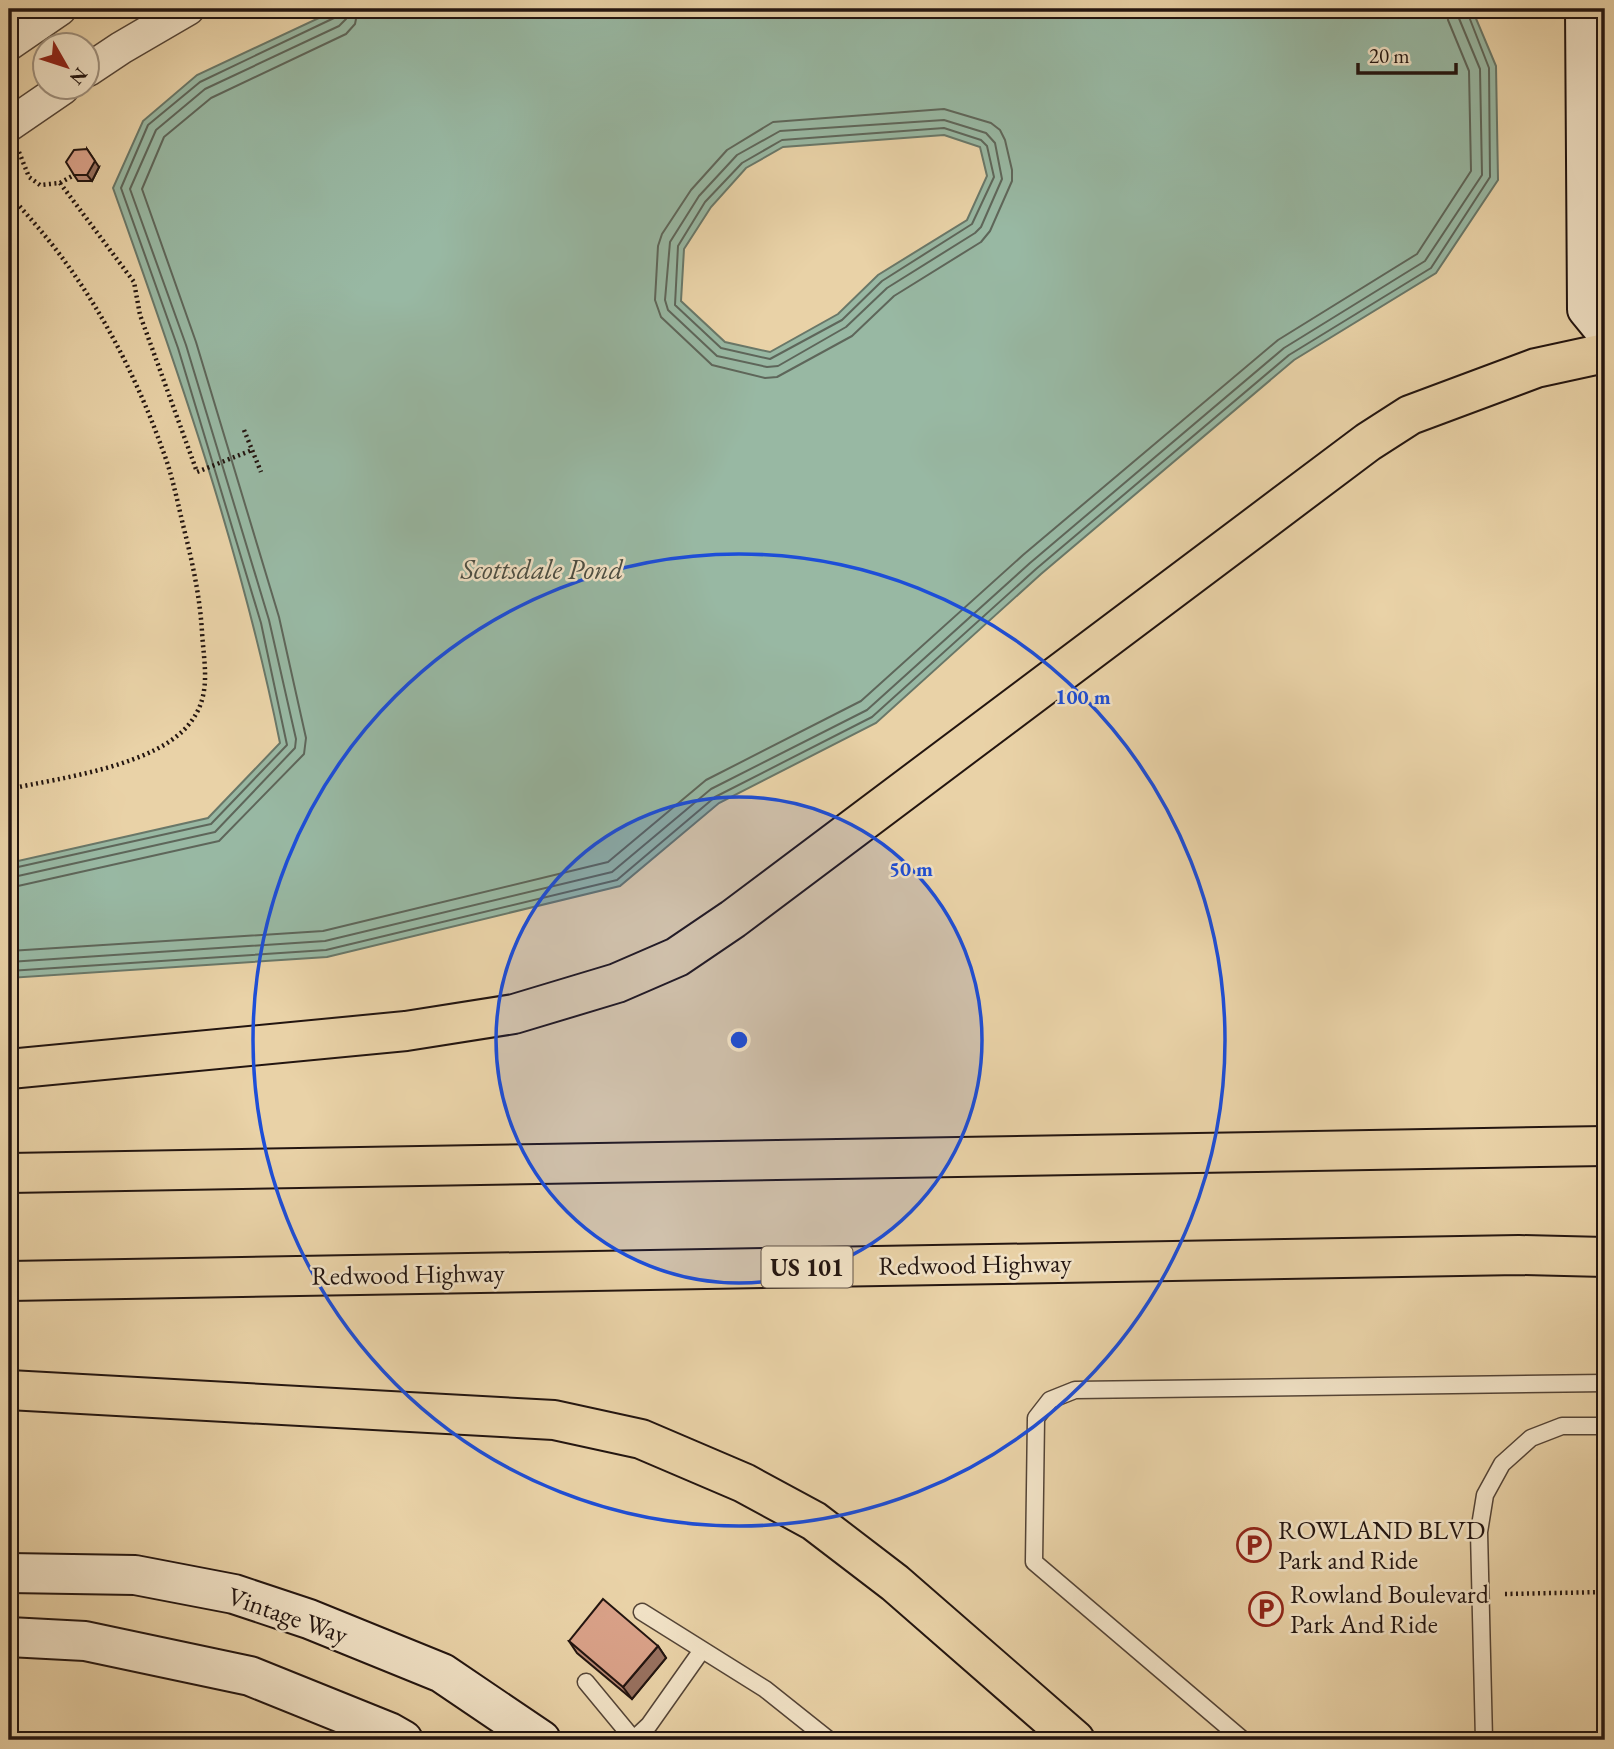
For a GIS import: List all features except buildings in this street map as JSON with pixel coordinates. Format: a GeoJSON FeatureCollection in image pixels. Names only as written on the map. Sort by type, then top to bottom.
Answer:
{"type":"FeatureCollection","features":[{"type":"Feature","properties":{"kind":"highway"},"geometry":{"type":"LineString","coordinates":[[9,1069],[406,1031],[500,1016],[551,1005],[617,983],[677,957],[733,919],[1368,442],[1410,415],[1536,368],[1605,353]]}},
{"type":"Feature","properties":{"kind":"highway"},"geometry":{"type":"LineString","coordinates":[[9,1173],[1605,1146]]}},
{"type":"Feature","properties":{"kind":"highway","name":"Redwood Highway"},"geometry":{"type":"LineString","coordinates":[[9,1281],[1519,1255],[1605,1257]]}},
{"type":"Feature","properties":{"kind":"highway"},"geometry":{"type":"LineString","coordinates":[[9,1390],[554,1420],[641,1439],[744,1483],[814,1521],[895,1583],[1074,1740]]}},
{"type":"Feature","properties":{"kind":"street"},"geometry":{"type":"LineString","coordinates":[[9,44],[60,9]]}},
{"type":"Feature","properties":{"kind":"street"},"geometry":{"type":"LineString","coordinates":[[102,61],[188,9]]}},
{"type":"Feature","properties":{"kind":"street"},"geometry":{"type":"LineString","coordinates":[[1585,9],[1587,309],[1605,331]]}},
{"type":"Feature","properties":{"kind":"street"},"geometry":{"type":"LineString","coordinates":[[11,132],[46,102]]}},
{"type":"Feature","properties":{"kind":"street","name":"Vintage Way"},"geometry":{"type":"LineString","coordinates":[[9,1573],[135,1575],[234,1594],[309,1619],[442,1673],[541,1740]]}},
{"type":"Feature","properties":{"kind":"street"},"geometry":{"type":"LineString","coordinates":[[9,1637],[85,1641],[250,1676],[403,1740]]}},
{"type":"Feature","properties":{"kind":"lane"},"geometry":{"type":"LineString","coordinates":[[1244,1740],[1034,1562],[1036,1418],[1051,1400],[1075,1390],[1605,1383]]}},
{"type":"Feature","properties":{"kind":"lane"},"geometry":{"type":"LineString","coordinates":[[1484,1740],[1479,1532],[1485,1495],[1502,1464],[1531,1438],[1562,1426],[1605,1426]]}},
{"type":"Feature","properties":{"kind":"lane"},"geometry":{"type":"LineString","coordinates":[[642,1612],[765,1689],[829,1740]]}},
{"type":"Feature","properties":{"kind":"lane"},"geometry":{"type":"LineString","coordinates":[[586,1682],[634,1740],[649,1725],[702,1650]]}},
{"type":"Feature","properties":{"kind":"path"},"geometry":{"type":"LineString","coordinates":[[11,132],[29,177],[40,184],[60,183],[74,174]]}},
{"type":"Feature","properties":{"kind":"path"},"geometry":{"type":"LineString","coordinates":[[60,183],[134,282],[139,315],[197,472],[252,450]]}},
{"type":"Feature","properties":{"kind":"path"},"geometry":{"type":"LineString","coordinates":[[9,194],[66,263],[101,318],[146,407],[164,452],[191,559],[201,611],[207,682],[201,705],[190,723],[172,741],[152,752],[118,764],[9,789]]}},
{"type":"Feature","properties":{"kind":"path"},"geometry":{"type":"LineString","coordinates":[[244,430],[261,472]]}},
{"type":"Feature","properties":{"kind":"path"},"geometry":{"type":"LineString","coordinates":[[1481,1595],[1605,1592]]}},
{"type":"Feature","properties":{"kind":"water","name":"Scottsdale Pond"},"geometry":{"type":"Polygon","coordinates":[[[338,9],[1472,9],[1496,66],[1498,180],[1436,273],[1294,360],[1041,574],[876,723],[719,803],[620,886],[327,957],[9,978],[9,863],[208,818],[280,743],[265,672],[228,532],[113,188],[143,121],[197,75],[338,9]],[[944,135],[783,147],[746,168],[711,207],[684,249],[681,301],[725,342],[770,352],[838,314],[878,275],[967,220],[987,176],[980,147],[944,135]]]}},
{"type":"Feature","properties":{"kind":"place","name":"ROWLAND BLVD Park and Ride"},"geometry":{"type":"Point","coordinates":[1254,1545]}},
{"type":"Feature","properties":{"kind":"place","name":"Rowland Boulevard Park And Ride"},"geometry":{"type":"Point","coordinates":[1266,1609]}}]}
